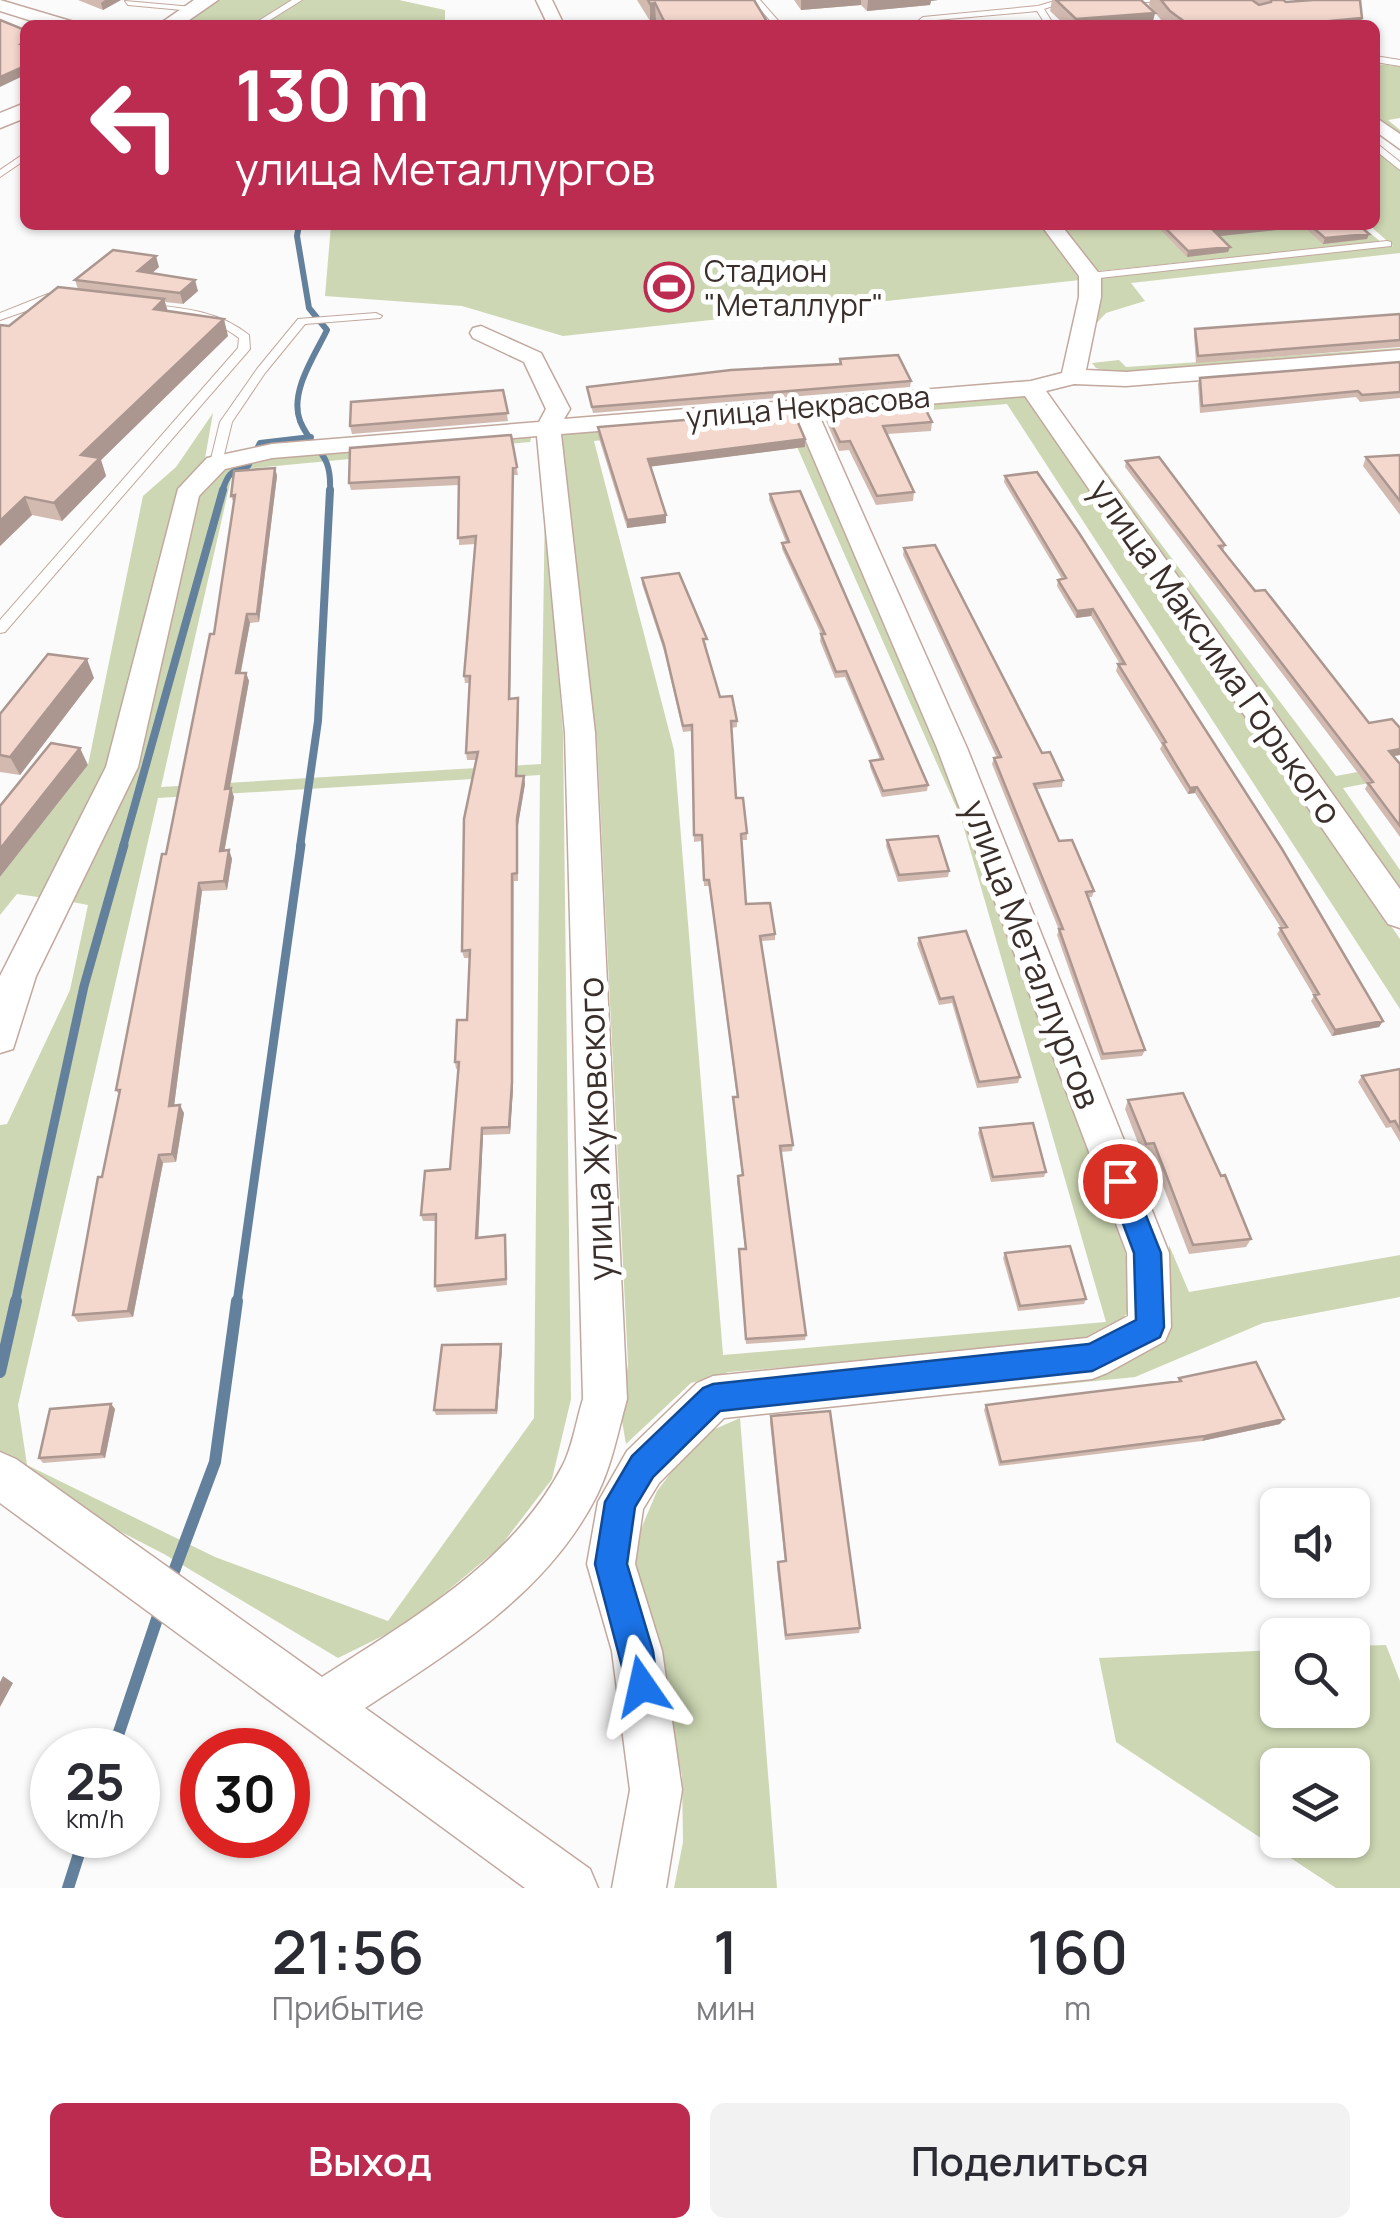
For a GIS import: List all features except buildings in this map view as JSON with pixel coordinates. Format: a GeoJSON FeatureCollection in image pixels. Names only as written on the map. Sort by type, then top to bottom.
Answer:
{"type":"FeatureCollection","features":[{"type":"Feature","properties":{"kind":"street"},"geometry":{"type":"LineString","coordinates":[[0,5],[44,20]]}},
{"type":"Feature","properties":{"kind":"street"},"geometry":{"type":"LineString","coordinates":[[176,20],[200,5]]}},
{"type":"Feature","properties":{"kind":"street"},"geometry":{"type":"LineString","coordinates":[[1380,126],[1400,143]]}},
{"type":"Feature","properties":{"kind":"street"},"geometry":{"type":"LineString","coordinates":[[1055,230],[1090,276],[1090,297],[1073,377]]}},
{"type":"Feature","properties":{"kind":"street","name":"улица Жуковского"},"geometry":{"type":"LineString","coordinates":[[322,1708],[419,1642],[526,1561],[580,1480],[605,1399],[580,733],[548,427],[558,409],[532,358],[481,333]]}},
{"type":"Feature","properties":{"kind":"street","name":"улица Некрасова"},"geometry":{"type":"LineString","coordinates":[[216,463],[272,452],[1032,388],[1073,377],[1126,378],[1400,357]]}},
{"type":"Feature","properties":{"kind":"street","name":"улица Максима Горького"},"geometry":{"type":"LineString","coordinates":[[1032,388],[1400,916]]}},
{"type":"Feature","properties":{"kind":"street","name":"улица Металлургов"},"geometry":{"type":"LineString","coordinates":[[638,1888],[656,1790],[637,1651],[611,1564],[620,1502],[643,1467],[713,1398],[1092,1358],[1150,1327],[1148,1253],[952,748],[804,406]]}},
{"type":"Feature","properties":{"kind":"street"},"geometry":{"type":"LineString","coordinates":[[0,1038],[18,976],[122,767],[188,494],[216,463]]}},
{"type":"Feature","properties":{"kind":"street"},"geometry":{"type":"LineString","coordinates":[[0,1475],[572,1888]]}},
{"type":"Feature","properties":{"kind":"street"},"geometry":{"type":"LineString","coordinates":[[580,1480],[620,1502]]}},
{"type":"Feature","properties":{"kind":"lane"},"geometry":{"type":"LineString","coordinates":[[264,20],[298,0]]}},
{"type":"Feature","properties":{"kind":"lane"},"geometry":{"type":"LineString","coordinates":[[756,0],[762,2],[775,20]]}},
{"type":"Feature","properties":{"kind":"lane"},"geometry":{"type":"LineString","coordinates":[[923,20],[1039,8],[1066,0]]}},
{"type":"Feature","properties":{"kind":"lane"},"geometry":{"type":"LineString","coordinates":[[1105,2],[1172,0]]}},
{"type":"Feature","properties":{"kind":"lane"},"geometry":{"type":"LineString","coordinates":[[1135,2],[1147,13]]}},
{"type":"Feature","properties":{"kind":"lane"},"geometry":{"type":"LineString","coordinates":[[128,3],[200,5]]}},
{"type":"Feature","properties":{"kind":"lane"},"geometry":{"type":"LineString","coordinates":[[1039,8],[1047,20]]}},
{"type":"Feature","properties":{"kind":"lane"},"geometry":{"type":"LineString","coordinates":[[1380,149],[1400,167]]}},
{"type":"Feature","properties":{"kind":"lane"},"geometry":{"type":"LineString","coordinates":[[1090,276],[1387,244]]}},
{"type":"Feature","properties":{"kind":"lane"},"geometry":{"type":"LineString","coordinates":[[0,316],[52,296],[70,298]]}},
{"type":"Feature","properties":{"kind":"lane"},"geometry":{"type":"LineString","coordinates":[[0,629],[244,349],[245,337],[232,325],[200,313],[126,304]]}},
{"type":"Feature","properties":{"kind":"lane"},"geometry":{"type":"LineString","coordinates":[[216,463],[226,422],[302,322],[376,316]]}},
{"type":"Feature","properties":{"kind":"green space"},"geometry":{"type":"Polygon","coordinates":[[[216,0],[292,0],[258,20],[184,20],[216,0]]]}},
{"type":"Feature","properties":{"kind":"green space"},"geometry":{"type":"Polygon","coordinates":[[[303,0],[399,0],[445,10],[445,20],[269,20],[303,0]]]}},
{"type":"Feature","properties":{"kind":"green space"},"geometry":{"type":"Polygon","coordinates":[[[1380,64],[1400,66],[1400,118],[1388,120],[1400,130],[1400,137],[1380,120],[1380,64]]]}},
{"type":"Feature","properties":{"kind":"green space"},"geometry":{"type":"Polygon","coordinates":[[[1380,152],[1400,170],[1400,253],[1131,283],[1145,301],[1106,313],[1094,326],[1102,293],[1101,278],[1393,246],[1375,230],[1380,230],[1380,152]]]}},
{"type":"Feature","properties":{"kind":"green space","name":"Стадион \"Металлург\""},"geometry":{"type":"Polygon","coordinates":[[[331,230],[1044,230],[1080,280],[563,336],[462,306],[325,296],[331,230]]]}},
{"type":"Feature","properties":{"kind":"green space"},"geometry":{"type":"Polygon","coordinates":[[[1062,230],[1366,230],[1381,242],[1100,271],[1090,267],[1062,230]]]}},
{"type":"Feature","properties":{"kind":"green space"},"geometry":{"type":"Polygon","coordinates":[[[1400,348],[1400,353],[1114,373],[1092,363],[1119,360],[1126,367],[1400,348]]]}},
{"type":"Feature","properties":{"kind":"green space"},"geometry":{"type":"Polygon","coordinates":[[[1028,394],[1400,939],[1400,1009],[1007,404],[817,419],[814,412],[1028,394]]]}},
{"type":"Feature","properties":{"kind":"green space"},"geometry":{"type":"Polygon","coordinates":[[[1050,397],[1336,776],[1400,764],[1400,777],[1343,788],[1400,870],[1400,897],[1050,397]]]}},
{"type":"Feature","properties":{"kind":"green space"},"geometry":{"type":"Polygon","coordinates":[[[213,413],[204,464],[113,767],[45,898],[17,894],[0,915],[0,877],[88,765],[143,496],[176,467],[213,413]]]}},
{"type":"Feature","properties":{"kind":"green space"},"geometry":{"type":"Polygon","coordinates":[[[795,413],[935,744],[1125,1251],[1134,1305],[1091,1342],[729,1372],[691,1383],[626,1444],[621,1415],[628,1364],[597,742],[558,434],[795,413]],[[786,422],[594,441],[674,750],[723,1355],[1106,1322],[961,818],[786,422]]]}},
{"type":"Feature","properties":{"kind":"green space"},"geometry":{"type":"Polygon","coordinates":[[[532,435],[530,442],[233,470],[161,787],[541,764],[545,502],[563,733],[571,1399],[552,1479],[500,1547],[409,1623],[338,1658],[164,1554],[14,1477],[0,1464],[0,1125],[7,1124],[70,990],[88,905],[67,901],[196,494],[224,466],[245,460],[532,435]],[[540,775],[158,798],[18,1405],[27,1465],[215,1557],[388,1621],[534,1418],[540,775]]]}},
{"type":"Feature","properties":{"kind":"green space"},"geometry":{"type":"Polygon","coordinates":[[[1169,1245],[1189,1292],[1400,1255],[1400,1297],[1263,1323],[1135,1377],[957,1395],[1107,1373],[1167,1338],[1169,1245]]]}},
{"type":"Feature","properties":{"kind":"green space"},"geometry":{"type":"Polygon","coordinates":[[[740,1418],[777,1888],[674,1888],[683,1842],[682,1776],[633,1548],[657,1491],[699,1436],[740,1418]]]}},
{"type":"Feature","properties":{"kind":"green space"},"geometry":{"type":"Polygon","coordinates":[[[1370,1645],[1386,1645],[1400,1681],[1400,1888],[1336,1888],[1291,1858],[1370,1858],[1370,1748],[1260,1748],[1260,1838],[1116,1742],[1099,1658],[1260,1651],[1260,1728],[1370,1728],[1370,1645]]]}},
{"type":"Feature","properties":{"kind":"waterway"},"geometry":{"type":"LineString","coordinates":[[298,230],[309,308],[327,330],[298,398],[300,421],[309,437]]}},
{"type":"Feature","properties":{"kind":"waterway"},"geometry":{"type":"LineString","coordinates":[[222,492],[231,474],[248,466],[260,443],[309,437]]}},
{"type":"Feature","properties":{"kind":"waterway"},"geometry":{"type":"LineString","coordinates":[[309,437],[325,459],[330,490]]}},
{"type":"Feature","properties":{"kind":"waterway"},"geometry":{"type":"LineString","coordinates":[[123,847],[223,490]]}},
{"type":"Feature","properties":{"kind":"waterway"},"geometry":{"type":"LineString","coordinates":[[300,847],[318,721],[330,490]]}},
{"type":"Feature","properties":{"kind":"waterway"},"geometry":{"type":"LineString","coordinates":[[15,1303],[84,986],[124,845]]}},
{"type":"Feature","properties":{"kind":"waterway"},"geometry":{"type":"LineString","coordinates":[[237,1303],[301,845]]}},
{"type":"Feature","properties":{"kind":"waterway"},"geometry":{"type":"LineString","coordinates":[[0,1372],[16,1301]]}},
{"type":"Feature","properties":{"kind":"waterway"},"geometry":{"type":"LineString","coordinates":[[170,1582],[215,1462],[237,1301]]}},
{"type":"Feature","properties":{"kind":"waterway"},"geometry":{"type":"LineString","coordinates":[[120,1728],[160,1610]]}},
{"type":"Feature","properties":{"kind":"waterway"},"geometry":{"type":"LineString","coordinates":[[68,1888],[78,1858]]}},
{"type":"Feature","properties":{"kind":"place","name":"Стадион \"Металлург\""},"geometry":{"type":"Point","coordinates":[669,287]}},
{"type":"Feature","properties":{"kind":"route"},"geometry":{"type":"LineString","coordinates":[[642,1686],[637,1651],[611,1564],[620,1502],[643,1467],[713,1398],[1092,1358],[1150,1327],[1148,1253],[1120,1181]]}}]}
